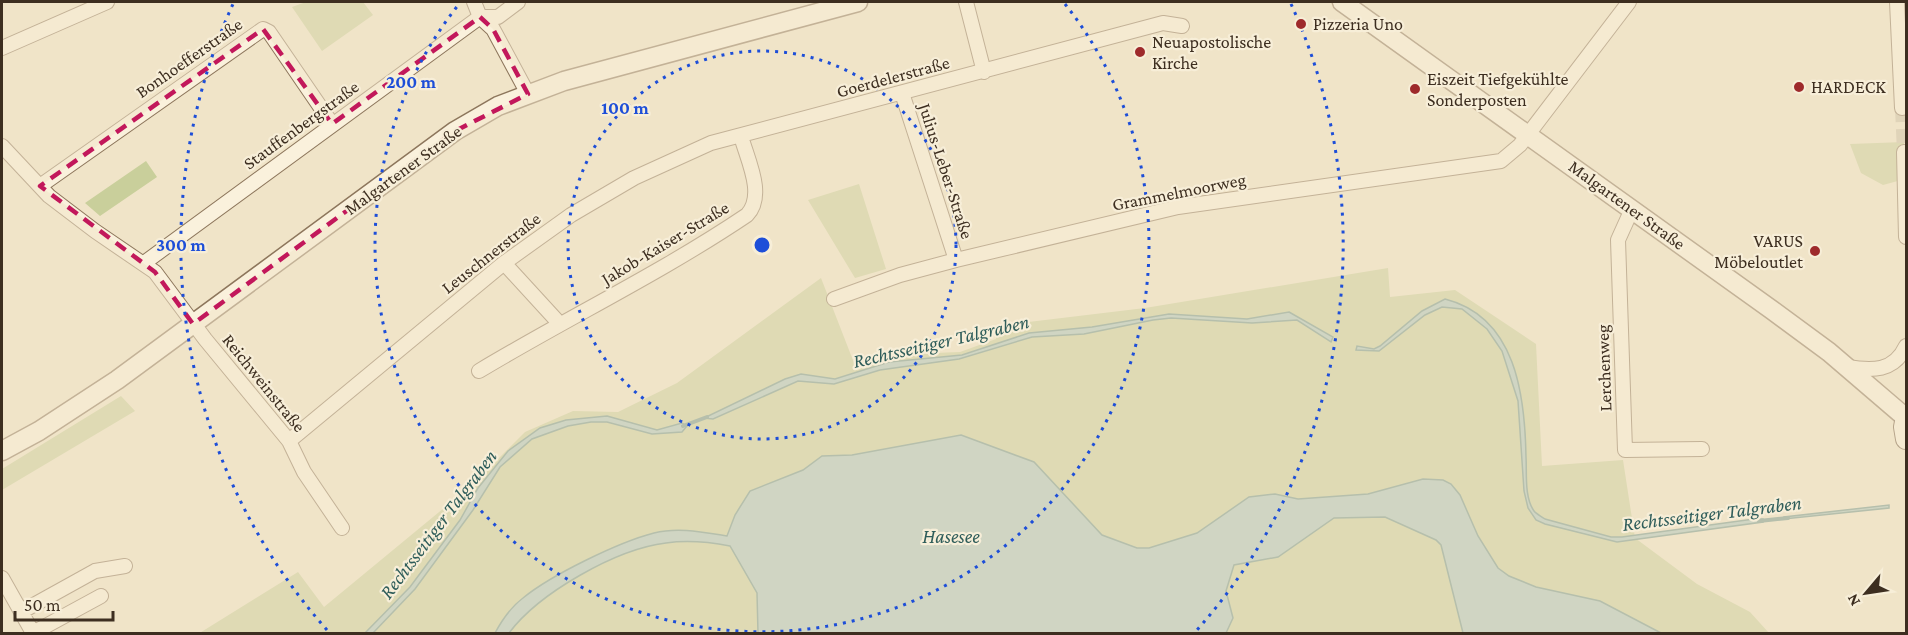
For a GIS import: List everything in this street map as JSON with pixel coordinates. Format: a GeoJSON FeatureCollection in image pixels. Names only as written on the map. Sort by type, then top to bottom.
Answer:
{"type":"FeatureCollection","features":[{"type":"Feature","properties":{"kind":"main road"},"geometry":{"type":"LineString","coordinates":[[1906,417],[1906,438]]}},
{"type":"Feature","properties":{"kind":"street"},"geometry":{"type":"LineString","coordinates":[[2,48],[107,2]]}},
{"type":"Feature","properties":{"kind":"street"},"geometry":{"type":"LineString","coordinates":[[474,2],[480,17],[493,29],[528,94]]}},
{"type":"Feature","properties":{"kind":"street"},"geometry":{"type":"LineString","coordinates":[[480,17],[498,17],[518,2]]}},
{"type":"Feature","properties":{"kind":"street","name":"Malgartener Straße"},"geometry":{"type":"LineString","coordinates":[[2,451],[39,431],[117,380],[455,131],[498,106],[564,81],[858,2]]}},
{"type":"Feature","properties":{"kind":"street"},"geometry":{"type":"LineString","coordinates":[[966,2],[984,72]]}},
{"type":"Feature","properties":{"kind":"street","name":"Malgartener Straße"},"geometry":{"type":"LineString","coordinates":[[1342,2],[1632,209],[1846,367],[1906,417]]}},
{"type":"Feature","properties":{"kind":"street","name":"Grammelmoorweg"},"geometry":{"type":"LineString","coordinates":[[834,299],[900,275],[956,260],[1178,207],[1501,161],[1528,134],[1629,2]]}},
{"type":"Feature","properties":{"kind":"street"},"geometry":{"type":"LineString","coordinates":[[1897,2],[1902,108]]}},
{"type":"Feature","properties":{"kind":"street","name":"Stauffenbergstraße"},"geometry":{"type":"LineString","coordinates":[[144,263],[480,17]]}},
{"type":"Feature","properties":{"kind":"street","name":"Goerdelerstraße"},"geometry":{"type":"LineString","coordinates":[[741,136],[1163,22],[1182,26]]}},
{"type":"Feature","properties":{"kind":"street","name":"Bonhoefferstraße"},"geometry":{"type":"LineString","coordinates":[[40,186],[263,29],[269,32],[332,124]]}},
{"type":"Feature","properties":{"kind":"street","name":"Julius-Leber-Straße"},"geometry":{"type":"LineString","coordinates":[[902,93],[956,260]]}},
{"type":"Feature","properties":{"kind":"street","name":"Leuschnerstraße"},"geometry":{"type":"LineString","coordinates":[[289,441],[504,263],[571,216],[634,178],[711,143],[741,136]]}},
{"type":"Feature","properties":{"kind":"street","name":"Jakob-Kaiser-Straße"},"geometry":{"type":"LineString","coordinates":[[479,371],[559,323],[658,271],[738,221],[753,209],[756,195],[741,136]]}},
{"type":"Feature","properties":{"kind":"street","name":"Reichweinstraße"},"geometry":{"type":"LineString","coordinates":[[2,146],[40,186],[95,231],[155,272],[289,441],[304,472],[342,528]]}},
{"type":"Feature","properties":{"kind":"street"},"geometry":{"type":"LineString","coordinates":[[1904,152],[1906,237]]}},
{"type":"Feature","properties":{"kind":"street","name":"Lerchenweg"},"geometry":{"type":"LineString","coordinates":[[1632,209],[1618,240],[1624,450],[1702,449]]}},
{"type":"Feature","properties":{"kind":"street"},"geometry":{"type":"LineString","coordinates":[[504,263],[559,323]]}},
{"type":"Feature","properties":{"kind":"street"},"geometry":{"type":"LineString","coordinates":[[1846,367],[1867,370],[1885,368],[1897,361],[1906,346]]}},
{"type":"Feature","properties":{"kind":"street"},"geometry":{"type":"LineString","coordinates":[[21,612],[94,571],[125,566]]}},
{"type":"Feature","properties":{"kind":"street"},"geometry":{"type":"LineString","coordinates":[[2,578],[33,633],[101,596]]}},
{"type":"Feature","properties":{"kind":"highlighted area"},"geometry":{"type":"Polygon","coordinates":[[[480,17],[493,29],[528,94],[455,131],[193,324],[155,272],[40,186],[263,29],[332,124],[480,17]]]}},
{"type":"Feature","properties":{"kind":"green space"},"geometry":{"type":"Polygon","coordinates":[[[306,2],[363,2],[373,15],[322,51],[292,7],[306,2]]]}},
{"type":"Feature","properties":{"kind":"green space"},"geometry":{"type":"Polygon","coordinates":[[[1904,142],[1905,179],[1883,185],[1861,173],[1850,144],[1904,142]]]}},
{"type":"Feature","properties":{"kind":"green space"},"geometry":{"type":"Polygon","coordinates":[[[146,161],[157,177],[100,216],[85,203],[146,161]]]}},
{"type":"Feature","properties":{"kind":"green space"},"geometry":{"type":"Polygon","coordinates":[[[859,184],[886,269],[855,278],[808,200],[859,184]]]}},
{"type":"Feature","properties":{"kind":"green space"},"geometry":{"type":"Polygon","coordinates":[[[1388,268],[1390,297],[1455,290],[1536,344],[1542,466],[1623,460],[1635,538],[1697,584],[1750,612],[1769,633],[198,634],[298,572],[324,607],[473,484],[525,432],[573,411],[618,412],[677,383],[821,278],[856,368],[907,354],[960,352],[996,339],[996,326],[1145,308],[1388,268]]]}},
{"type":"Feature","properties":{"kind":"green space"},"geometry":{"type":"Polygon","coordinates":[[[121,396],[135,411],[2,490],[2,469],[121,396]]]}},
{"type":"Feature","properties":{"kind":"water"},"geometry":{"type":"Polygon","coordinates":[[[1445,299],[1469,308],[1487,323],[1502,341],[1512,362],[1523,409],[1527,492],[1537,514],[1545,519],[1611,537],[1754,519],[1763,519],[1763,522],[1617,542],[1536,520],[1528,508],[1524,491],[1518,401],[1502,351],[1487,329],[1462,309],[1442,307],[1425,315],[1379,351],[1356,350],[1357,346],[1374,349],[1380,346],[1422,311],[1445,299]]]}},
{"type":"Feature","properties":{"kind":"water"},"geometry":{"type":"Polygon","coordinates":[[[1289,312],[1333,337],[1331,342],[1297,320],[1252,323],[1171,318],[1153,320],[1084,334],[1032,337],[959,359],[880,370],[834,384],[798,381],[713,419],[704,418],[785,379],[801,374],[835,379],[889,362],[962,355],[1029,333],[1092,327],[1169,314],[1247,319],[1289,312]]]}},
{"type":"Feature","properties":{"kind":"water"},"geometry":{"type":"Polygon","coordinates":[[[607,416],[657,430],[682,423],[687,426],[682,432],[652,434],[607,422],[591,422],[568,426],[532,439],[500,467],[473,510],[415,589],[373,633],[365,633],[410,587],[460,520],[478,488],[508,451],[540,428],[566,420],[607,416]]]}},
{"type":"Feature","properties":{"kind":"water","name":"Hasesee"},"geometry":{"type":"Polygon","coordinates":[[[961,435],[1034,462],[1102,535],[1137,548],[1149,548],[1197,533],[1249,497],[1275,494],[1298,499],[1368,494],[1423,479],[1443,480],[1451,484],[1460,495],[1478,536],[1498,568],[1509,576],[1536,587],[1600,601],[1661,633],[1463,633],[1441,545],[1436,540],[1385,517],[1334,518],[1278,557],[1234,565],[1226,591],[1233,618],[1226,633],[758,633],[757,593],[730,546],[690,542],[646,547],[602,564],[580,575],[539,603],[509,633],[495,633],[519,602],[550,579],[586,560],[639,537],[672,530],[727,536],[735,515],[750,491],[803,470],[822,456],[852,455],[961,435]]]}},
{"type":"Feature","properties":{"kind":"water"},"geometry":{"type":"Polygon","coordinates":[[[1889,505],[1889,508],[1784,519],[1784,517],[1889,505]]]}},
{"type":"Feature","properties":{"kind":"waterway","name":"Rechtsseitiger Talgraben"},"geometry":{"type":"LineString","coordinates":[[683,426],[707,417]]}},
{"type":"Feature","properties":{"kind":"waterway","name":"Rechtsseitiger Talgraben"},"geometry":{"type":"LineString","coordinates":[[1759,521],[1788,518]]}},
{"type":"Feature","properties":{"kind":"tunnel"},"geometry":{"type":"LineString","coordinates":[[1902,108],[1904,152]]}},
{"type":"Feature","properties":{"kind":"place","name":"Pizzeria Uno"},"geometry":{"type":"Point","coordinates":[1301,24]}},
{"type":"Feature","properties":{"kind":"place","name":"Neuapostolische Kirche"},"geometry":{"type":"Point","coordinates":[1140,52]}},
{"type":"Feature","properties":{"kind":"place","name":"HARDECK"},"geometry":{"type":"Point","coordinates":[1799,87]}},
{"type":"Feature","properties":{"kind":"place","name":"Eiszeit Tiefgekühlte Sonderposten"},"geometry":{"type":"Point","coordinates":[1415,89]}},
{"type":"Feature","properties":{"kind":"place","name":"VARUS Möbeloutlet"},"geometry":{"type":"Point","coordinates":[1815,251]}}]}
